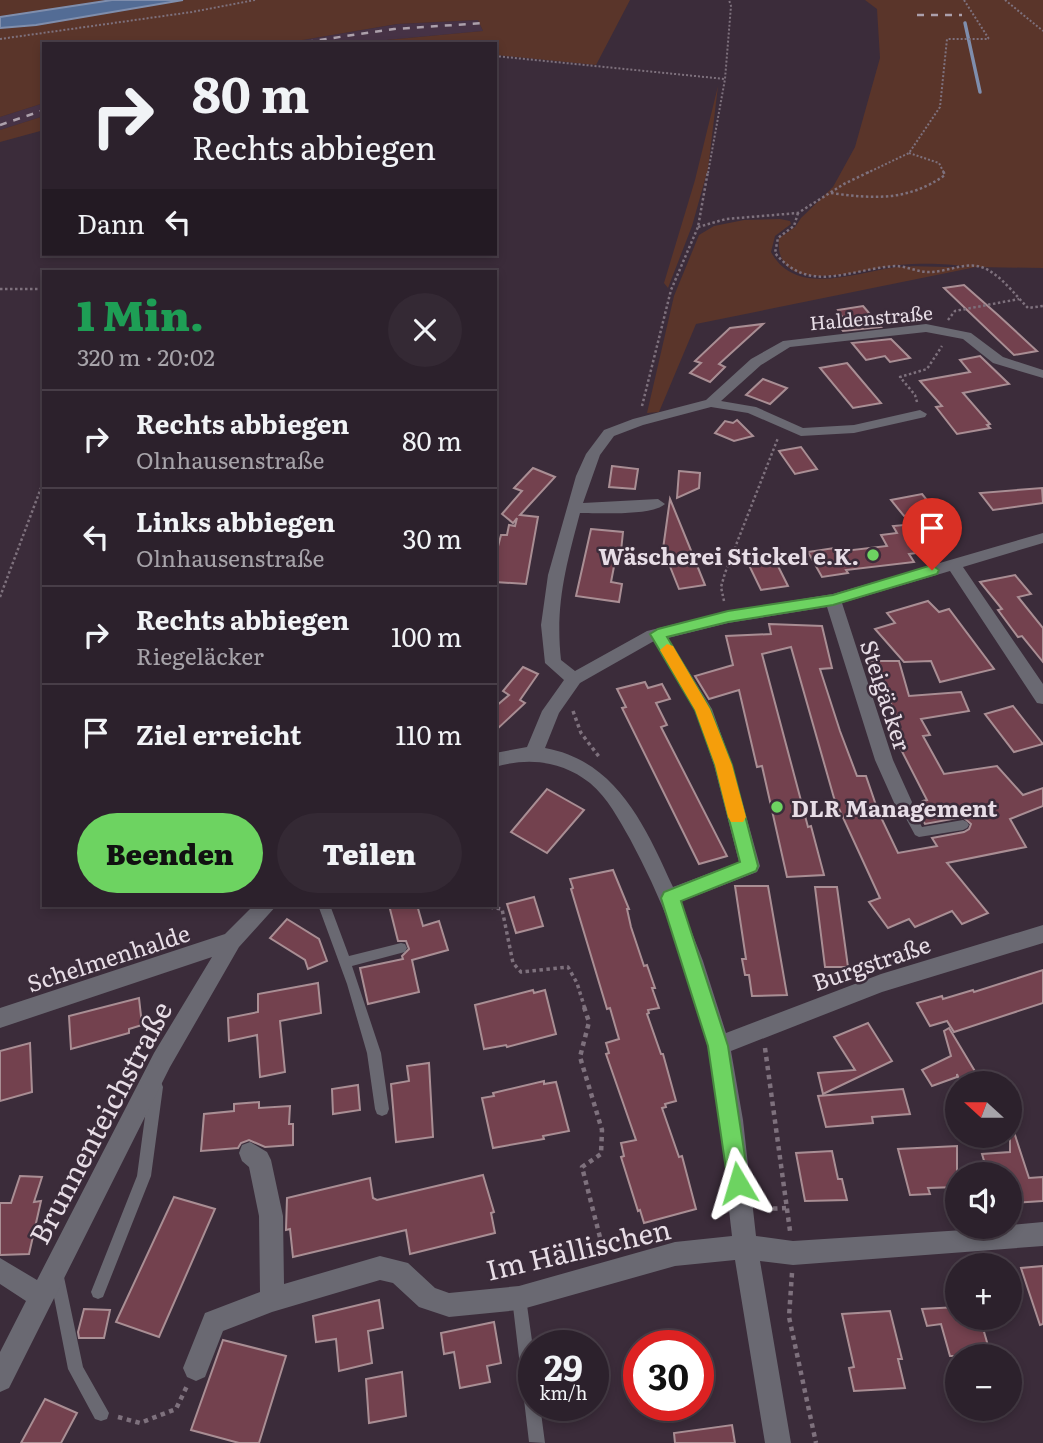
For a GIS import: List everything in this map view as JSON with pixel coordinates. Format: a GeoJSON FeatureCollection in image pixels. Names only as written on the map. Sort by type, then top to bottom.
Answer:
{"type":"FeatureCollection","features":[{"type":"Feature","properties":{"kind":"street","name":"Haldenstraße"},"geometry":{"type":"LineString","coordinates":[[712,403],[756,362],[787,344],[902,330],[926,328],[967,336],[998,360],[1043,374]]}},
{"type":"Feature","properties":{"kind":"street","name":"Haldenstraße"},"geometry":{"type":"LineString","coordinates":[[570,685],[553,663],[549,625],[556,575],[583,477],[593,454],[609,433],[638,422],[712,403],[751,410],[801,432],[854,429],[920,414]]}},
{"type":"Feature","properties":{"kind":"street"},"geometry":{"type":"LineString","coordinates":[[576,508],[621,508],[658,504]]}},
{"type":"Feature","properties":{"kind":"street"},"geometry":{"type":"LineString","coordinates":[[534,753],[551,711],[570,685],[647,637],[728,617],[833,600],[1043,538]]}},
{"type":"Feature","properties":{"kind":"street"},"geometry":{"type":"LineString","coordinates":[[953,564],[1043,698]]}},
{"type":"Feature","properties":{"kind":"street","name":"Steigäcker"},"geometry":{"type":"LineString","coordinates":[[833,600],[884,760],[903,802]]}},
{"type":"Feature","properties":{"kind":"street"},"geometry":{"type":"LineString","coordinates":[[658,634],[702,709],[723,765],[750,866],[670,898]]}},
{"type":"Feature","properties":{"kind":"street"},"geometry":{"type":"LineString","coordinates":[[497,759],[534,753],[575,764],[597,778],[622,809],[670,898],[718,1046],[745,1247],[778,1443]]}},
{"type":"Feature","properties":{"kind":"street","name":"Brunnenteichstraße"},"geometry":{"type":"LineString","coordinates":[[0,1379],[158,1067],[232,941],[265,907]]}},
{"type":"Feature","properties":{"kind":"street","name":"Burgstraße"},"geometry":{"type":"LineString","coordinates":[[718,1046],[881,983],[1043,934]]}},
{"type":"Feature","properties":{"kind":"street","name":"Schelmenhalde"},"geometry":{"type":"LineString","coordinates":[[0,1018],[232,941]]}},
{"type":"Feature","properties":{"kind":"street"},"geometry":{"type":"LineString","coordinates":[[250,1153],[259,1160],[271,1216],[272,1300]]}},
{"type":"Feature","properties":{"kind":"street","name":"Im Hällischen"},"geometry":{"type":"LineString","coordinates":[[196,1368],[214,1322],[272,1300],[380,1268],[399,1272],[428,1298],[449,1305],[519,1297],[675,1254],[745,1247],[793,1253],[1043,1234]]}},
{"type":"Feature","properties":{"kind":"street"},"geometry":{"type":"LineString","coordinates":[[0,1270],[40,1296]]}},
{"type":"Feature","properties":{"kind":"lane"},"geometry":{"type":"LineString","coordinates":[[903,802],[919,832],[962,825]]}},
{"type":"Feature","properties":{"kind":"lane"},"geometry":{"type":"LineString","coordinates":[[325,907],[374,1053],[382,1109]]}},
{"type":"Feature","properties":{"kind":"lane"},"geometry":{"type":"LineString","coordinates":[[345,962],[401,948]]}},
{"type":"Feature","properties":{"kind":"lane"},"geometry":{"type":"LineString","coordinates":[[98,1292],[144,1176],[158,1067]]}},
{"type":"Feature","properties":{"kind":"lane"},"geometry":{"type":"LineString","coordinates":[[55,1269],[76,1369],[102,1413]]}},
{"type":"Feature","properties":{"kind":"lane"},"geometry":{"type":"LineString","coordinates":[[519,1297],[537,1441]]}},
{"type":"Feature","properties":{"kind":"path"},"geometry":{"type":"LineString","coordinates":[[0,39],[255,0]]}},
{"type":"Feature","properties":{"kind":"path"},"geometry":{"type":"LineString","coordinates":[[638,422],[671,290],[698,227],[725,79],[729,0]]}},
{"type":"Feature","properties":{"kind":"path"},"geometry":{"type":"LineString","coordinates":[[698,227],[726,219],[798,213],[830,193],[909,153],[940,107],[947,39],[989,38],[964,0]]}},
{"type":"Feature","properties":{"kind":"path"},"geometry":{"type":"LineString","coordinates":[[1006,0],[1043,31]]}},
{"type":"Feature","properties":{"kind":"path"},"geometry":{"type":"LineString","coordinates":[[497,56],[725,79]]}},
{"type":"Feature","properties":{"kind":"path"},"geometry":{"type":"LineString","coordinates":[[830,193],[877,200],[929,188],[946,175],[939,163],[909,153]]}},
{"type":"Feature","properties":{"kind":"path"},"geometry":{"type":"LineString","coordinates":[[798,213],[793,226],[778,238],[775,253],[781,264],[796,274],[822,278],[899,266],[928,273],[972,266],[984,268],[1028,308],[1043,306]]}},
{"type":"Feature","properties":{"kind":"path"},"geometry":{"type":"LineString","coordinates":[[0,289],[42,289]]}},
{"type":"Feature","properties":{"kind":"path"},"geometry":{"type":"LineString","coordinates":[[920,414],[915,395],[900,377],[922,373],[930,368],[950,332],[948,321],[955,311],[1018,299]]}},
{"type":"Feature","properties":{"kind":"path"},"geometry":{"type":"LineString","coordinates":[[728,617],[721,587],[745,516],[784,424]]}},
{"type":"Feature","properties":{"kind":"path"},"geometry":{"type":"LineString","coordinates":[[0,597],[42,485]]}},
{"type":"Feature","properties":{"kind":"path"},"geometry":{"type":"LineString","coordinates":[[570,685],[581,733],[604,765],[597,778]]}},
{"type":"Feature","properties":{"kind":"path"},"geometry":{"type":"LineString","coordinates":[[489,907],[502,909],[513,963],[521,972],[568,967],[577,983],[589,1022],[580,1057],[601,1130],[601,1154],[582,1167],[609,1272]]}},
{"type":"Feature","properties":{"kind":"path"},"geometry":{"type":"LineString","coordinates":[[762,1029],[793,1253],[789,1317],[816,1443]]}},
{"type":"Feature","properties":{"kind":"path"},"geometry":{"type":"LineString","coordinates":[[102,1413],[140,1423],[176,1409],[196,1368]]}},
{"type":"Feature","properties":{"kind":"shaded area"},"geometry":{"type":"Polygon","coordinates":[[[0,0],[111,0],[0,17],[0,0]]]}},
{"type":"Feature","properties":{"kind":"shaded area"},"geometry":{"type":"Polygon","coordinates":[[[185,0],[630,0],[596,65],[497,55],[497,42],[365,42],[483,31],[478,20],[397,24],[291,42],[42,42],[42,104],[0,117],[0,28],[37,25],[185,0]]]}},
{"type":"Feature","properties":{"kind":"shaded area"},"geometry":{"type":"Polygon","coordinates":[[[865,0],[1043,0],[1043,268],[976,267],[696,324],[659,412],[647,413],[674,296],[699,235],[714,226],[744,220],[790,221],[791,224],[775,236],[771,252],[782,266],[795,274],[811,278],[846,277],[897,267],[968,267],[907,264],[844,274],[805,275],[790,269],[781,257],[779,238],[795,227],[833,187],[855,147],[880,58],[877,9],[865,0]]]}},
{"type":"Feature","properties":{"kind":"shaded area"},"geometry":{"type":"Polygon","coordinates":[[[478,20],[483,31],[365,42],[291,42],[398,24],[478,20]]]}},
{"type":"Feature","properties":{"kind":"shaded area"},"geometry":{"type":"Polygon","coordinates":[[[718,86],[708,169],[692,226],[668,288],[664,283],[695,180],[718,86]]]}},
{"type":"Feature","properties":{"kind":"shaded area"},"geometry":{"type":"Polygon","coordinates":[[[42,104],[42,117],[0,130],[0,117],[42,104]]]}},
{"type":"Feature","properties":{"kind":"shaded area"},"geometry":{"type":"Polygon","coordinates":[[[42,117],[42,131],[0,142],[0,130],[42,117]]]}},
{"type":"Feature","properties":{"kind":"water"},"geometry":{"type":"Polygon","coordinates":[[[112,0],[183,0],[36,25],[0,28],[0,17],[112,0]]]}},
{"type":"Feature","properties":{"kind":"building"},"geometry":{"type":"Polygon","coordinates":[[[964,285],[1037,351],[1014,355],[944,288],[964,285]]]}},
{"type":"Feature","properties":{"kind":"building"},"geometry":{"type":"Polygon","coordinates":[[[863,306],[881,327],[843,331],[838,324],[846,323],[838,310],[863,306]]]}},
{"type":"Feature","properties":{"kind":"building"},"geometry":{"type":"Polygon","coordinates":[[[763,324],[719,364],[725,367],[710,382],[690,373],[701,363],[695,361],[730,328],[763,324]]]}},
{"type":"Feature","properties":{"kind":"building"},"geometry":{"type":"Polygon","coordinates":[[[891,339],[910,358],[890,362],[885,356],[866,360],[852,343],[891,339]]]}},
{"type":"Feature","properties":{"kind":"building"},"geometry":{"type":"Polygon","coordinates":[[[980,356],[1009,384],[963,393],[990,424],[987,425],[990,428],[957,434],[936,407],[942,406],[920,381],[970,372],[960,360],[980,356]]]}},
{"type":"Feature","properties":{"kind":"building"},"geometry":{"type":"Polygon","coordinates":[[[847,363],[881,403],[853,408],[820,368],[847,363]]]}},
{"type":"Feature","properties":{"kind":"building"},"geometry":{"type":"Polygon","coordinates":[[[763,379],[787,388],[770,404],[746,395],[763,379]]]}},
{"type":"Feature","properties":{"kind":"building"},"geometry":{"type":"Polygon","coordinates":[[[737,420],[753,436],[734,441],[715,433],[725,421],[733,423],[737,420]]]}},
{"type":"Feature","properties":{"kind":"building"},"geometry":{"type":"Polygon","coordinates":[[[801,447],[817,469],[795,474],[779,451],[801,447]]]}},
{"type":"Feature","properties":{"kind":"building"},"geometry":{"type":"Polygon","coordinates":[[[612,466],[638,469],[635,489],[609,487],[612,466]]]}},
{"type":"Feature","properties":{"kind":"building"},"geometry":{"type":"Polygon","coordinates":[[[533,468],[555,477],[520,515],[538,517],[526,584],[497,582],[497,550],[501,535],[507,535],[509,525],[515,526],[517,518],[513,523],[502,514],[522,491],[514,488],[533,468]]]}},
{"type":"Feature","properties":{"kind":"building"},"geometry":{"type":"Polygon","coordinates":[[[679,471],[700,473],[699,488],[677,498],[679,471]]]}},
{"type":"Feature","properties":{"kind":"building"},"geometry":{"type":"Polygon","coordinates":[[[1042,488],[1043,503],[993,510],[980,493],[1042,488]]]}},
{"type":"Feature","properties":{"kind":"building"},"geometry":{"type":"Polygon","coordinates":[[[922,494],[935,510],[904,516],[891,500],[922,494]]]}},
{"type":"Feature","properties":{"kind":"building"},"geometry":{"type":"Polygon","coordinates":[[[670,499],[705,585],[679,589],[663,549],[670,499]]]}},
{"type":"Feature","properties":{"kind":"building"},"geometry":{"type":"Polygon","coordinates":[[[915,524],[931,551],[909,554],[914,562],[846,570],[848,573],[822,577],[808,552],[834,548],[836,552],[887,546],[881,535],[897,533],[893,526],[915,524]]]}},
{"type":"Feature","properties":{"kind":"building"},"geometry":{"type":"Polygon","coordinates":[[[591,529],[623,532],[621,551],[617,551],[611,582],[622,584],[619,602],[576,596],[591,529]]]}},
{"type":"Feature","properties":{"kind":"building"},"geometry":{"type":"Polygon","coordinates":[[[774,558],[788,586],[761,590],[747,561],[774,558]]]}},
{"type":"Feature","properties":{"kind":"building"},"geometry":{"type":"Polygon","coordinates":[[[1015,575],[1031,594],[1018,597],[1043,628],[1043,662],[1022,636],[1018,637],[998,610],[1002,609],[980,582],[1015,575]]]}},
{"type":"Feature","properties":{"kind":"building"},"geometry":{"type":"Polygon","coordinates":[[[928,601],[939,612],[949,609],[994,669],[940,682],[931,661],[904,662],[875,629],[895,623],[887,613],[928,601]]]}},
{"type":"Feature","properties":{"kind":"building"},"geometry":{"type":"Polygon","coordinates":[[[769,624],[822,626],[832,668],[820,669],[840,731],[857,776],[866,776],[878,811],[898,853],[937,846],[932,838],[964,832],[971,824],[963,817],[925,824],[915,806],[925,804],[923,801],[927,800],[891,730],[900,729],[888,697],[879,697],[870,661],[899,661],[909,696],[961,692],[969,711],[921,719],[930,735],[923,736],[944,774],[997,766],[1023,795],[1043,788],[1043,806],[1010,819],[1026,847],[947,863],[988,913],[962,924],[952,911],[915,927],[909,919],[888,928],[869,902],[880,898],[834,798],[791,647],[762,654],[808,827],[811,826],[824,875],[787,877],[762,766],[757,767],[739,690],[709,699],[695,676],[733,665],[726,636],[771,634],[769,624]]]}},
{"type":"Feature","properties":{"kind":"building"},"geometry":{"type":"Polygon","coordinates":[[[523,667],[538,674],[520,700],[525,703],[497,729],[497,705],[509,695],[503,691],[523,667]]]}},
{"type":"Feature","properties":{"kind":"building"},"geometry":{"type":"Polygon","coordinates":[[[645,682],[648,688],[662,684],[670,699],[656,703],[667,725],[661,727],[727,856],[699,864],[622,708],[626,707],[617,689],[645,682]]]}},
{"type":"Feature","properties":{"kind":"building"},"geometry":{"type":"Polygon","coordinates":[[[1013,706],[1043,744],[1014,752],[985,714],[1013,706]]]}},
{"type":"Feature","properties":{"kind":"building"},"geometry":{"type":"Polygon","coordinates":[[[547,789],[584,810],[547,853],[511,832],[547,789]]]}},
{"type":"Feature","properties":{"kind":"building"},"geometry":{"type":"Polygon","coordinates":[[[613,870],[629,909],[631,927],[644,966],[647,965],[655,988],[652,988],[659,1008],[648,1010],[647,1014],[663,1054],[676,1101],[665,1104],[666,1107],[662,1108],[679,1157],[682,1156],[696,1209],[644,1223],[621,1157],[624,1156],[621,1143],[636,1140],[606,1054],[609,1053],[606,1043],[619,1039],[610,1008],[607,1009],[570,879],[613,870]]]}},
{"type":"Feature","properties":{"kind":"building"},"geometry":{"type":"Polygon","coordinates":[[[735,886],[768,886],[787,995],[752,996],[749,975],[745,975],[742,959],[746,959],[735,886]]]}},
{"type":"Feature","properties":{"kind":"building"},"geometry":{"type":"Polygon","coordinates":[[[815,887],[837,887],[848,967],[825,967],[815,887]]]}},
{"type":"Feature","properties":{"kind":"building"},"geometry":{"type":"Polygon","coordinates":[[[534,897],[543,926],[516,933],[507,904],[534,897]]]}},
{"type":"Feature","properties":{"kind":"building"},"geometry":{"type":"Polygon","coordinates":[[[390,907],[418,907],[423,926],[439,921],[448,950],[412,960],[419,992],[368,1004],[360,968],[403,959],[402,956],[409,949],[406,941],[398,941],[390,907]]]}},
{"type":"Feature","properties":{"kind":"building"},"geometry":{"type":"Polygon","coordinates":[[[287,919],[319,939],[327,961],[308,969],[305,960],[270,938],[287,919]]]}},
{"type":"Feature","properties":{"kind":"building"},"geometry":{"type":"Polygon","coordinates":[[[1043,970],[1043,1003],[954,1032],[947,1021],[930,1026],[917,1003],[973,990],[974,992],[1043,970]]]}},
{"type":"Feature","properties":{"kind":"building"},"geometry":{"type":"Polygon","coordinates":[[[318,983],[321,1013],[280,1021],[285,1072],[260,1077],[257,1035],[229,1041],[228,1018],[258,1012],[258,994],[318,983]]]}},
{"type":"Feature","properties":{"kind":"building"},"geometry":{"type":"Polygon","coordinates":[[[533,990],[534,993],[545,990],[556,1034],[507,1047],[484,1049],[475,1005],[533,990]]]}},
{"type":"Feature","properties":{"kind":"building"},"geometry":{"type":"Polygon","coordinates":[[[139,998],[142,1025],[129,1029],[129,1033],[71,1049],[69,1016],[139,998]]]}},
{"type":"Feature","properties":{"kind":"building"},"geometry":{"type":"Polygon","coordinates":[[[868,1023],[892,1061],[823,1094],[818,1073],[855,1070],[834,1037],[868,1023]]]}},
{"type":"Feature","properties":{"kind":"building"},"geometry":{"type":"Polygon","coordinates":[[[949,1028],[975,1071],[945,1071],[945,1081],[932,1086],[922,1070],[951,1056],[944,1031],[949,1028]]]}},
{"type":"Feature","properties":{"kind":"building"},"geometry":{"type":"Polygon","coordinates":[[[30,1043],[32,1092],[0,1101],[0,1051],[30,1043]]]}},
{"type":"Feature","properties":{"kind":"building"},"geometry":{"type":"Polygon","coordinates":[[[429,1063],[433,1137],[396,1142],[391,1084],[409,1081],[407,1066],[429,1063]]]}},
{"type":"Feature","properties":{"kind":"building"},"geometry":{"type":"Polygon","coordinates":[[[544,1081],[544,1084],[556,1082],[569,1131],[543,1136],[544,1139],[493,1148],[482,1098],[544,1081]]]}},
{"type":"Feature","properties":{"kind":"building"},"geometry":{"type":"Polygon","coordinates":[[[358,1085],[360,1110],[333,1114],[332,1089],[358,1085]]]}},
{"type":"Feature","properties":{"kind":"building"},"geometry":{"type":"Polygon","coordinates":[[[903,1089],[910,1114],[872,1117],[873,1123],[826,1127],[818,1096],[903,1089]]]}},
{"type":"Feature","properties":{"kind":"building"},"geometry":{"type":"Polygon","coordinates":[[[259,1102],[259,1108],[290,1106],[289,1124],[293,1124],[293,1145],[265,1147],[249,1140],[241,1143],[238,1148],[201,1151],[204,1114],[234,1111],[234,1104],[259,1102]]]}},
{"type":"Feature","properties":{"kind":"building"},"geometry":{"type":"Polygon","coordinates":[[[957,1148],[957,1162],[945,1162],[945,1187],[928,1188],[930,1194],[910,1195],[898,1149],[957,1148]]]}},
{"type":"Feature","properties":{"kind":"building"},"geometry":{"type":"Polygon","coordinates":[[[1010,1148],[1019,1148],[1029,1178],[1043,1177],[1043,1201],[1022,1202],[1022,1162],[984,1162],[982,1154],[1010,1152],[1010,1148]]]}},
{"type":"Feature","properties":{"kind":"building"},"geometry":{"type":"Polygon","coordinates":[[[832,1151],[838,1179],[842,1179],[847,1200],[805,1201],[796,1153],[832,1151]]]}},
{"type":"Feature","properties":{"kind":"building"},"geometry":{"type":"Polygon","coordinates":[[[483,1175],[494,1212],[491,1213],[495,1233],[410,1254],[406,1230],[293,1257],[290,1229],[286,1230],[287,1198],[370,1178],[373,1198],[377,1200],[483,1175]]]}},
{"type":"Feature","properties":{"kind":"building"},"geometry":{"type":"Polygon","coordinates":[[[20,1176],[42,1177],[34,1202],[41,1201],[29,1254],[0,1255],[0,1203],[11,1203],[20,1176]]]}},
{"type":"Feature","properties":{"kind":"building"},"geometry":{"type":"Polygon","coordinates":[[[174,1197],[215,1209],[159,1337],[116,1322],[174,1197]]]}},
{"type":"Feature","properties":{"kind":"building"},"geometry":{"type":"Polygon","coordinates":[[[1043,1266],[1043,1324],[1040,1325],[1022,1268],[1043,1266]]]}},
{"type":"Feature","properties":{"kind":"building"},"geometry":{"type":"Polygon","coordinates":[[[379,1300],[383,1328],[368,1331],[372,1363],[339,1371],[336,1339],[316,1342],[313,1316],[379,1300]]]}},
{"type":"Feature","properties":{"kind":"building"},"geometry":{"type":"Polygon","coordinates":[[[945,1308],[945,1330],[983,1330],[988,1344],[947,1344],[941,1324],[927,1326],[922,1309],[945,1308]]]}},
{"type":"Feature","properties":{"kind":"building"},"geometry":{"type":"Polygon","coordinates":[[[84,1309],[110,1310],[104,1338],[79,1338],[84,1309]]]}},
{"type":"Feature","properties":{"kind":"building"},"geometry":{"type":"Polygon","coordinates":[[[890,1311],[902,1359],[898,1359],[905,1388],[854,1391],[849,1368],[854,1367],[842,1314],[890,1311]]]}},
{"type":"Feature","properties":{"kind":"building"},"geometry":{"type":"Polygon","coordinates":[[[494,1322],[501,1363],[487,1366],[490,1382],[460,1388],[454,1352],[444,1354],[441,1333],[494,1322]]]}},
{"type":"Feature","properties":{"kind":"building"},"geometry":{"type":"Polygon","coordinates":[[[223,1340],[286,1356],[259,1443],[239,1443],[191,1430],[223,1340]]]}},
{"type":"Feature","properties":{"kind":"building"},"geometry":{"type":"Polygon","coordinates":[[[402,1372],[406,1416],[369,1423],[366,1379],[402,1372]]]}},
{"type":"Feature","properties":{"kind":"building"},"geometry":{"type":"Polygon","coordinates":[[[45,1399],[77,1413],[61,1443],[21,1443],[45,1399]]]}},
{"type":"Feature","properties":{"kind":"building"},"geometry":{"type":"Polygon","coordinates":[[[732,1425],[735,1443],[675,1443],[674,1433],[732,1425]]]}},
{"type":"Feature","properties":{"kind":"waterway"},"geometry":{"type":"LineString","coordinates":[[965,23],[980,92]]}},
{"type":"Feature","properties":{"kind":"railway"},"geometry":{"type":"LineString","coordinates":[[917,15],[962,15]]}},
{"type":"Feature","properties":{"kind":"railway"},"geometry":{"type":"LineString","coordinates":[[306,42],[394,29],[484,23]]}},
{"type":"Feature","properties":{"kind":"railway"},"geometry":{"type":"LineString","coordinates":[[0,125],[42,111]]}},
{"type":"Feature","properties":{"kind":"slow traffic"},"geometry":{"type":"LineString","coordinates":[[667,650],[702,709],[723,765],[737,817]]}},
{"type":"Feature","properties":{"kind":"place","name":"Wäscherei Stickel e.K."},"geometry":{"type":"Point","coordinates":[873,555]}},
{"type":"Feature","properties":{"kind":"place","name":"DLR Management"},"geometry":{"type":"Point","coordinates":[777,807]}},
{"type":"Feature","properties":{"kind":"route"},"geometry":{"type":"LineString","coordinates":[[738,1183],[718,1046],[670,898],[750,866],[723,765],[702,709],[658,634],[728,617],[833,600],[932,570]]}}]}
